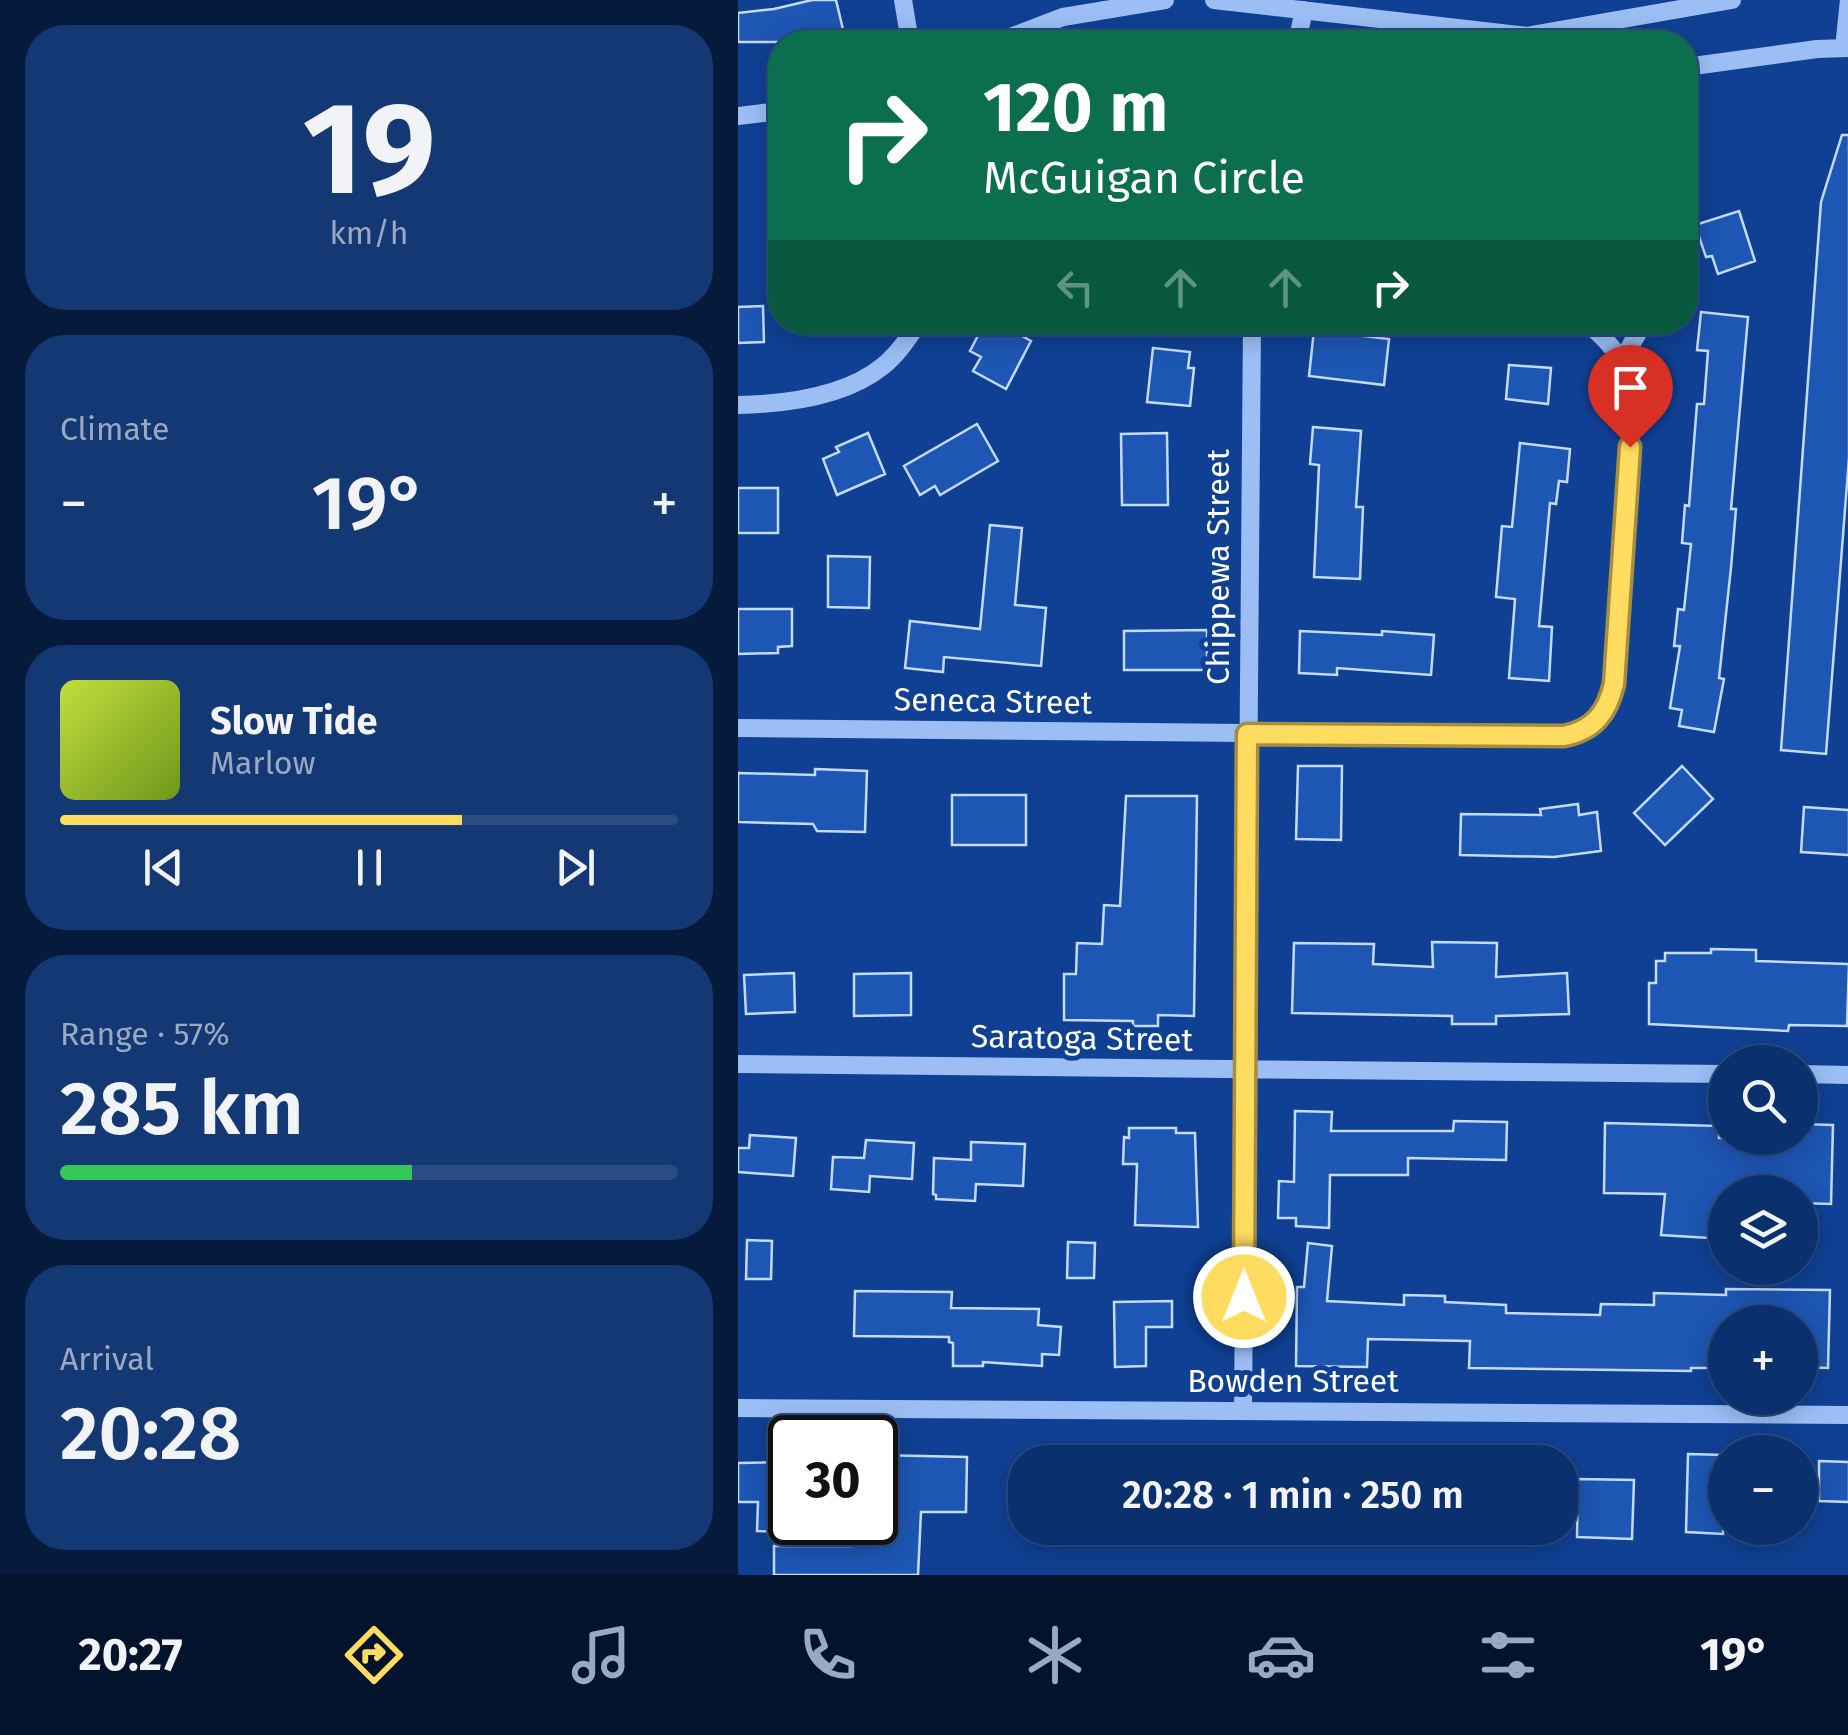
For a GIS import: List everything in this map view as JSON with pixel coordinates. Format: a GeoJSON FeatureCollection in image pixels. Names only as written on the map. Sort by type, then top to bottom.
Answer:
{"type":"FeatureCollection","features":[{"type":"Feature","properties":{"kind":"street"},"geometry":{"type":"LineString","coordinates":[[903,0],[908,30]]}},
{"type":"Feature","properties":{"kind":"street"},"geometry":{"type":"LineString","coordinates":[[1029,30],[1063,17],[1165,0]]}},
{"type":"Feature","properties":{"kind":"street"},"geometry":{"type":"LineString","coordinates":[[1214,0],[1476,30]]}},
{"type":"Feature","properties":{"kind":"street"},"geometry":{"type":"LineString","coordinates":[[1562,30],[1732,0]]}},
{"type":"Feature","properties":{"kind":"street"},"geometry":{"type":"LineString","coordinates":[[1698,66],[1846,48],[1848,0]]}},
{"type":"Feature","properties":{"kind":"street"},"geometry":{"type":"LineString","coordinates":[[1299,30],[1304,10]]}},
{"type":"Feature","properties":{"kind":"street"},"geometry":{"type":"LineString","coordinates":[[738,116],[768,112]]}},
{"type":"Feature","properties":{"kind":"street"},"geometry":{"type":"LineString","coordinates":[[738,406],[795,400],[858,381],[883,366],[908,335]]}},
{"type":"Feature","properties":{"kind":"street","name":"Chippewa Street"},"geometry":{"type":"LineString","coordinates":[[1243,1411],[1252,335]]}},
{"type":"Feature","properties":{"kind":"street"},"geometry":{"type":"LineString","coordinates":[[1601,335],[1623,360],[1637,335]]}},
{"type":"Feature","properties":{"kind":"street","name":"Seneca Street"},"geometry":{"type":"LineString","coordinates":[[738,728],[1564,736],[1582,733],[1609,704],[1614,684],[1632,408],[1630,380],[1623,360]]}},
{"type":"Feature","properties":{"kind":"street","name":"Saratoga Street"},"geometry":{"type":"LineString","coordinates":[[738,1064],[1708,1074]]}},
{"type":"Feature","properties":{"kind":"street"},"geometry":{"type":"LineString","coordinates":[[1818,1074],[1848,1075]]}},
{"type":"Feature","properties":{"kind":"street","name":"Bowden Street"},"geometry":{"type":"LineString","coordinates":[[738,1408],[1848,1415]]}},
{"type":"Feature","properties":{"kind":"building"},"geometry":{"type":"Polygon","coordinates":[[[812,0],[836,0],[843,30],[768,30],[768,42],[738,42],[738,13],[812,0]]]}},
{"type":"Feature","properties":{"kind":"building"},"geometry":{"type":"Polygon","coordinates":[[[1842,135],[1849,135],[1849,458],[1826,754],[1781,750],[1821,202],[1842,135]]]}},
{"type":"Feature","properties":{"kind":"building"},"geometry":{"type":"Polygon","coordinates":[[[1739,211],[1755,261],[1718,274],[1712,256],[1706,257],[1698,224],[1739,211]]]}},
{"type":"Feature","properties":{"kind":"building"},"geometry":{"type":"Polygon","coordinates":[[[763,306],[764,342],[738,343],[738,307],[763,306]]]}},
{"type":"Feature","properties":{"kind":"building"},"geometry":{"type":"Polygon","coordinates":[[[1701,312],[1748,317],[1731,509],[1736,509],[1719,678],[1724,679],[1714,732],[1679,726],[1682,710],[1670,708],[1680,646],[1674,646],[1678,609],[1684,610],[1691,544],[1682,543],[1685,505],[1689,506],[1697,404],[1704,404],[1708,351],[1697,350],[1701,312]]]}},
{"type":"Feature","properties":{"kind":"building"},"geometry":{"type":"Polygon","coordinates":[[[978,335],[1020,335],[1031,341],[1006,389],[973,371],[981,357],[970,351],[978,335]]]}},
{"type":"Feature","properties":{"kind":"building"},"geometry":{"type":"Polygon","coordinates":[[[1313,335],[1389,339],[1384,385],[1309,376],[1313,335]]]}},
{"type":"Feature","properties":{"kind":"building"},"geometry":{"type":"Polygon","coordinates":[[[1153,348],[1190,352],[1188,368],[1194,368],[1190,406],[1147,402],[1153,348]]]}},
{"type":"Feature","properties":{"kind":"building"},"geometry":{"type":"Polygon","coordinates":[[[1509,365],[1551,368],[1548,404],[1506,399],[1509,365]]]}},
{"type":"Feature","properties":{"kind":"building"},"geometry":{"type":"Polygon","coordinates":[[[977,424],[998,461],[940,495],[935,486],[920,495],[904,466],[977,424]]]}},
{"type":"Feature","properties":{"kind":"building"},"geometry":{"type":"Polygon","coordinates":[[[1313,427],[1361,431],[1356,507],[1363,507],[1360,579],[1314,577],[1319,465],[1310,464],[1313,427]]]}},
{"type":"Feature","properties":{"kind":"building"},"geometry":{"type":"Polygon","coordinates":[[[868,433],[885,474],[837,495],[823,459],[839,452],[836,447],[868,433]]]}},
{"type":"Feature","properties":{"kind":"building"},"geometry":{"type":"Polygon","coordinates":[[[1167,433],[1168,505],[1122,505],[1121,434],[1167,433]]]}},
{"type":"Feature","properties":{"kind":"building"},"geometry":{"type":"Polygon","coordinates":[[[1520,443],[1570,449],[1567,482],[1559,481],[1556,504],[1550,503],[1539,626],[1552,627],[1549,681],[1509,678],[1515,599],[1496,597],[1502,526],[1512,527],[1520,443]]]}},
{"type":"Feature","properties":{"kind":"building"},"geometry":{"type":"Polygon","coordinates":[[[738,488],[778,488],[778,533],[738,533],[738,488]]]}},
{"type":"Feature","properties":{"kind":"building"},"geometry":{"type":"Polygon","coordinates":[[[990,525],[1022,528],[1015,605],[1046,608],[1041,666],[944,657],[943,672],[905,668],[910,621],[980,629],[990,525]]]}},
{"type":"Feature","properties":{"kind":"building"},"geometry":{"type":"Polygon","coordinates":[[[828,556],[870,557],[869,608],[828,607],[828,556]]]}},
{"type":"Feature","properties":{"kind":"building"},"geometry":{"type":"Polygon","coordinates":[[[738,609],[792,609],[792,646],[778,647],[778,653],[738,654],[738,609]]]}},
{"type":"Feature","properties":{"kind":"building"},"geometry":{"type":"Polygon","coordinates":[[[1207,630],[1207,670],[1124,670],[1124,631],[1207,630]]]}},
{"type":"Feature","properties":{"kind":"building"},"geometry":{"type":"Polygon","coordinates":[[[1300,631],[1434,635],[1431,675],[1337,668],[1337,675],[1299,673],[1300,631]]]}},
{"type":"Feature","properties":{"kind":"building"},"geometry":{"type":"Polygon","coordinates":[[[1298,766],[1342,766],[1341,840],[1296,839],[1298,766]]]}},
{"type":"Feature","properties":{"kind":"building"},"geometry":{"type":"Polygon","coordinates":[[[1682,766],[1713,799],[1665,845],[1634,813],[1682,766]]]}},
{"type":"Feature","properties":{"kind":"building"},"geometry":{"type":"Polygon","coordinates":[[[815,769],[867,771],[865,832],[817,831],[813,824],[738,822],[738,773],[815,775],[815,769]]]}},
{"type":"Feature","properties":{"kind":"building"},"geometry":{"type":"Polygon","coordinates":[[[952,795],[1026,795],[1026,845],[952,845],[952,795]]]}},
{"type":"Feature","properties":{"kind":"building"},"geometry":{"type":"Polygon","coordinates":[[[1126,796],[1197,796],[1194,1016],[1158,1015],[1158,1026],[1133,1026],[1133,1021],[1064,1020],[1064,974],[1076,974],[1077,943],[1102,944],[1104,905],[1120,906],[1126,796]]]}},
{"type":"Feature","properties":{"kind":"building"},"geometry":{"type":"Polygon","coordinates":[[[1578,804],[1579,815],[1597,812],[1601,851],[1554,857],[1460,855],[1461,814],[1541,815],[1540,809],[1578,804]]]}},
{"type":"Feature","properties":{"kind":"building"},"geometry":{"type":"Polygon","coordinates":[[[1804,807],[1849,810],[1849,855],[1801,852],[1804,807]]]}},
{"type":"Feature","properties":{"kind":"building"},"geometry":{"type":"Polygon","coordinates":[[[1432,942],[1497,943],[1496,977],[1567,973],[1569,1014],[1496,1016],[1496,1024],[1452,1024],[1452,1016],[1292,1013],[1294,943],[1374,944],[1373,964],[1433,967],[1432,942]]]}},
{"type":"Feature","properties":{"kind":"building"},"geometry":{"type":"Polygon","coordinates":[[[1711,949],[1756,950],[1756,961],[1849,964],[1847,1026],[1789,1025],[1788,1031],[1649,1024],[1649,983],[1656,983],[1656,961],[1665,961],[1665,953],[1711,953],[1711,949]]]}},
{"type":"Feature","properties":{"kind":"building"},"geometry":{"type":"Polygon","coordinates":[[[794,973],[795,1012],[746,1014],[744,975],[794,973]]]}},
{"type":"Feature","properties":{"kind":"building"},"geometry":{"type":"Polygon","coordinates":[[[911,973],[911,1015],[854,1016],[854,974],[911,973]]]}},
{"type":"Feature","properties":{"kind":"building"},"geometry":{"type":"Polygon","coordinates":[[[1295,1111],[1332,1112],[1331,1131],[1453,1131],[1454,1121],[1507,1122],[1506,1160],[1408,1158],[1408,1175],[1330,1175],[1329,1228],[1296,1226],[1296,1218],[1278,1218],[1279,1181],[1294,1182],[1295,1111]]]}},
{"type":"Feature","properties":{"kind":"building"},"geometry":{"type":"Polygon","coordinates":[[[1605,1123],[1708,1126],[1708,1155],[1818,1155],[1818,1125],[1833,1125],[1831,1204],[1818,1204],[1818,1175],[1708,1175],[1708,1238],[1661,1235],[1665,1194],[1604,1193],[1605,1123]]]}},
{"type":"Feature","properties":{"kind":"building"},"geometry":{"type":"Polygon","coordinates":[[[1129,1128],[1176,1128],[1176,1133],[1195,1133],[1198,1227],[1135,1225],[1137,1164],[1123,1164],[1124,1137],[1129,1138],[1129,1128]]]}},
{"type":"Feature","properties":{"kind":"building"},"geometry":{"type":"Polygon","coordinates":[[[750,1135],[796,1138],[793,1176],[738,1172],[738,1148],[749,1148],[750,1135]]]}},
{"type":"Feature","properties":{"kind":"building"},"geometry":{"type":"Polygon","coordinates":[[[866,1140],[914,1143],[912,1179],[870,1176],[869,1192],[831,1189],[833,1157],[864,1158],[866,1140]]]}},
{"type":"Feature","properties":{"kind":"building"},"geometry":{"type":"Polygon","coordinates":[[[971,1142],[1025,1144],[1023,1186],[976,1184],[975,1201],[936,1199],[934,1158],[971,1160],[971,1142]]]}},
{"type":"Feature","properties":{"kind":"building"},"geometry":{"type":"Polygon","coordinates":[[[747,1240],[772,1241],[771,1279],[746,1279],[747,1240]]]}},
{"type":"Feature","properties":{"kind":"building"},"geometry":{"type":"Polygon","coordinates":[[[1068,1242],[1095,1243],[1094,1278],[1067,1278],[1068,1242]]]}},
{"type":"Feature","properties":{"kind":"building"},"geometry":{"type":"Polygon","coordinates":[[[1308,1243],[1332,1246],[1327,1301],[1404,1305],[1404,1295],[1445,1296],[1445,1302],[1506,1305],[1506,1313],[1600,1315],[1601,1304],[1654,1305],[1654,1293],[1726,1295],[1726,1289],[1830,1290],[1828,1368],[1818,1368],[1818,1305],[1708,1305],[1708,1368],[1691,1371],[1469,1368],[1470,1341],[1368,1339],[1367,1367],[1296,1366],[1297,1287],[1304,1287],[1308,1243]]]}},
{"type":"Feature","properties":{"kind":"building"},"geometry":{"type":"Polygon","coordinates":[[[855,1291],[952,1292],[951,1308],[1039,1309],[1038,1325],[1061,1327],[1059,1355],[1042,1354],[1042,1366],[983,1362],[983,1366],[953,1366],[953,1343],[949,1337],[854,1336],[855,1291]]]}},
{"type":"Feature","properties":{"kind":"building"},"geometry":{"type":"Polygon","coordinates":[[[1172,1301],[1172,1327],[1146,1327],[1146,1366],[1115,1367],[1114,1302],[1172,1301]]]}},
{"type":"Feature","properties":{"kind":"building"},"geometry":{"type":"Polygon","coordinates":[[[1688,1454],[1708,1455],[1708,1533],[1686,1532],[1688,1454]]]}},
{"type":"Feature","properties":{"kind":"building"},"geometry":{"type":"Polygon","coordinates":[[[898,1455],[967,1457],[966,1512],[921,1512],[918,1575],[774,1575],[774,1546],[898,1545],[898,1455]]]}},
{"type":"Feature","properties":{"kind":"building"},"geometry":{"type":"Polygon","coordinates":[[[1819,1461],[1849,1462],[1849,1502],[1819,1501],[1819,1461]]]}},
{"type":"Feature","properties":{"kind":"building"},"geometry":{"type":"Polygon","coordinates":[[[768,1462],[768,1531],[757,1531],[758,1502],[738,1502],[738,1463],[768,1462]]]}},
{"type":"Feature","properties":{"kind":"building"},"geometry":{"type":"Polygon","coordinates":[[[1578,1479],[1634,1480],[1632,1539],[1578,1537],[1578,1479]]]}},
{"type":"Feature","properties":{"kind":"route"},"geometry":{"type":"LineString","coordinates":[[1244,1297],[1247,734],[1582,733],[1609,704],[1614,684],[1630,447]]}}]}
